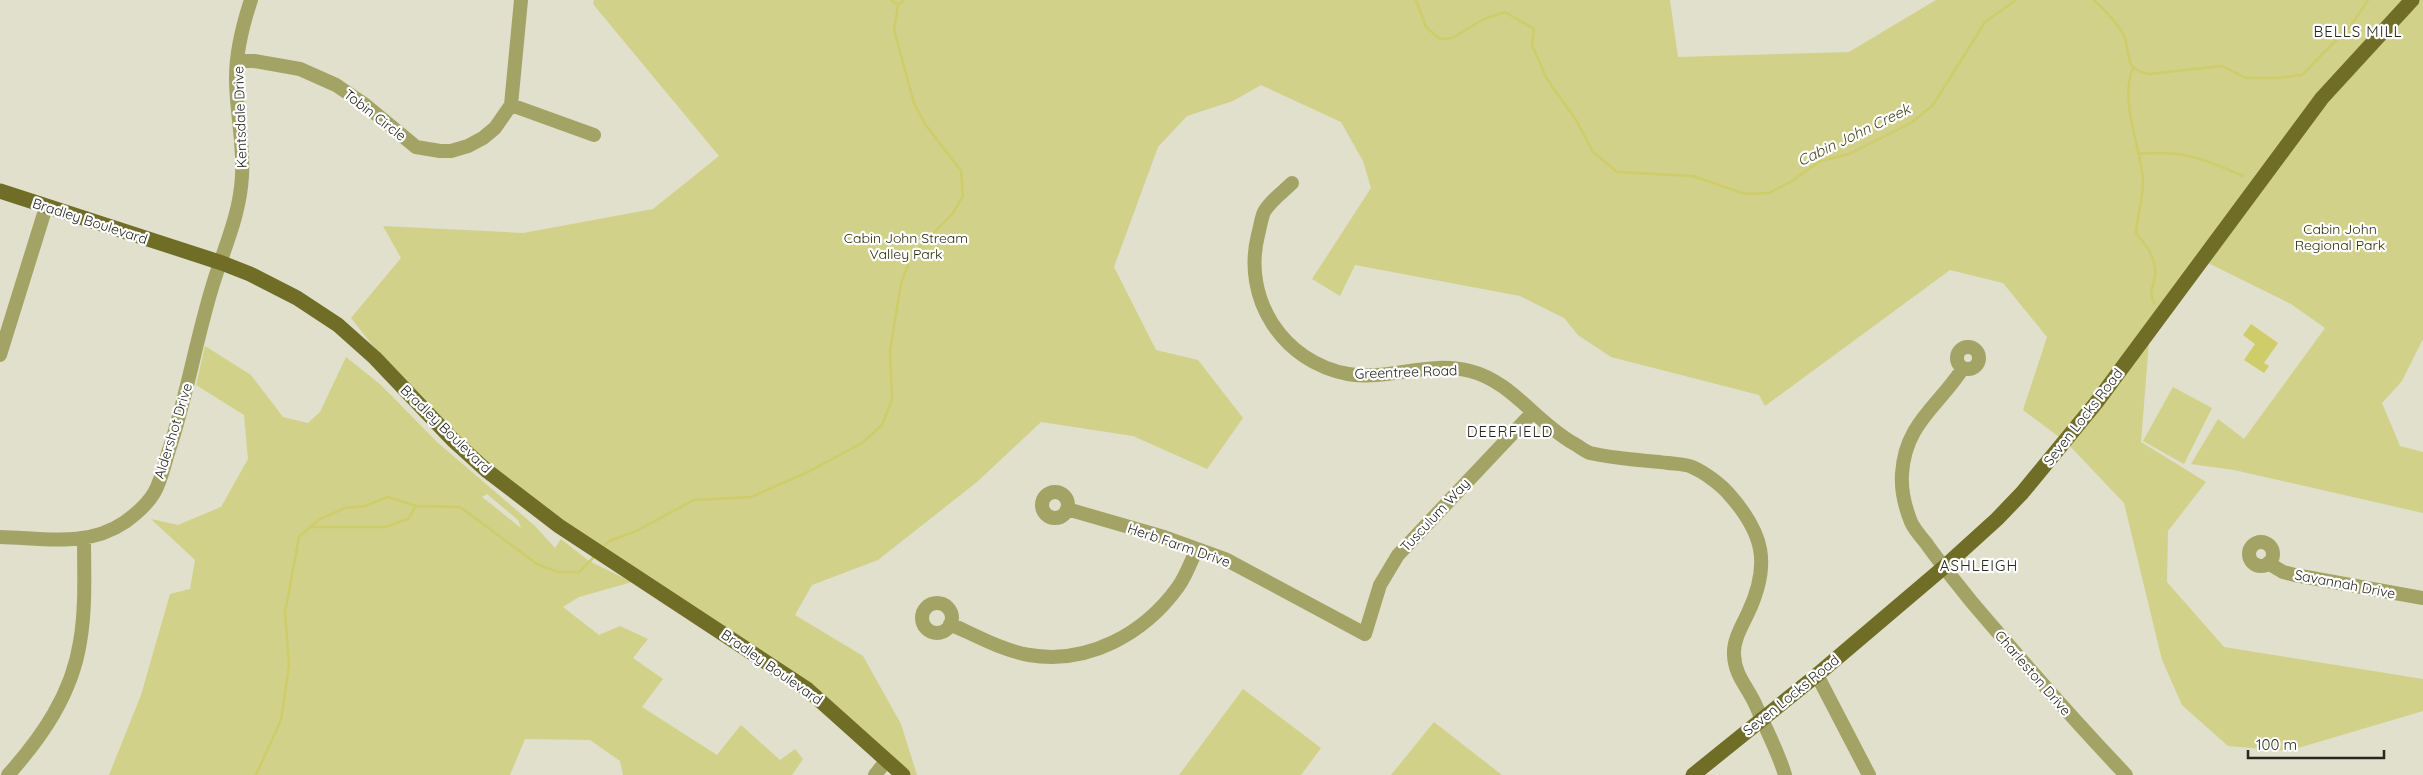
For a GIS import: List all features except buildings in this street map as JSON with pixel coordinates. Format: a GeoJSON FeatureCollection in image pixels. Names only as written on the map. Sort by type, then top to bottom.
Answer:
{"type":"FeatureCollection","features":[{"type":"Feature","properties":{"kind":"main road","name":"Seven Locks Road"},"geometry":{"type":"LineString","coordinates":[[1693,775],[1817,675],[1944,568],[1997,519],[2066,442],[2322,98],[2412,0]]}},
{"type":"Feature","properties":{"kind":"main road","name":"Bradley Boulevard"},"geometry":{"type":"LineString","coordinates":[[0,191],[222,263],[250,274],[297,298],[338,325],[375,358],[454,441],[486,470],[560,526],[807,689],[903,775]]}},
{"type":"Feature","properties":{"kind":"street","name":"Kentsdale Drive"},"geometry":{"type":"LineString","coordinates":[[222,263],[236,221],[242,178],[236,78],[243,26],[251,0]]}},
{"type":"Feature","properties":{"kind":"street","name":"Tobin Circle"},"geometry":{"type":"LineString","coordinates":[[237,61],[254,61],[300,70],[336,85],[364,104],[416,147],[440,151],[468,146],[483,138],[495,128],[511,105],[521,0]]}},
{"type":"Feature","properties":{"kind":"street"},"geometry":{"type":"LineString","coordinates":[[511,105],[594,135]]}},
{"type":"Feature","properties":{"kind":"street","name":"Greentree Road"},"geometry":{"type":"LineString","coordinates":[[1292,183],[1264,213],[1254,249],[1255,285],[1265,315],[1290,346],[1303,356],[1324,367],[1347,374],[1363,376],[1440,368],[1467,370],[1482,374],[1505,386],[1532,413],[1567,440],[1589,452],[1692,466],[1725,490],[1741,508],[1761,548],[1762,570],[1757,594],[1738,635],[1733,652],[1737,676],[1756,706],[1761,721],[1772,737],[1785,775]]}},
{"type":"Feature","properties":{"kind":"street"},"geometry":{"type":"LineString","coordinates":[[0,355],[40,232],[46,206]]}},
{"type":"Feature","properties":{"kind":"street","name":"Aldershot Drive"},"geometry":{"type":"LineString","coordinates":[[0,537],[68,540],[98,536],[123,523],[141,509],[155,492],[175,432],[214,280],[222,263]]}},
{"type":"Feature","properties":{"kind":"street","name":"Charleston Drive"},"geometry":{"type":"LineString","coordinates":[[1963,368],[1954,383],[1915,427],[1906,450],[1902,474],[1904,499],[1911,523],[1944,568],[2059,704],[2126,775]]}},
{"type":"Feature","properties":{"kind":"street","name":"Tusculum Way"},"geometry":{"type":"LineString","coordinates":[[1366,634],[1380,585],[1398,555],[1532,413]]}},
{"type":"Feature","properties":{"kind":"street","name":"Herb Farm Drive"},"geometry":{"type":"LineString","coordinates":[[1067,509],[1164,537],[1225,559],[1366,634]]}},
{"type":"Feature","properties":{"kind":"street"},"geometry":{"type":"LineString","coordinates":[[8,775],[27,754],[54,716],[71,677],[80,642],[84,538]]}},
{"type":"Feature","properties":{"kind":"street"},"geometry":{"type":"LineString","coordinates":[[950,624],[997,645],[1029,655],[1060,656],[1102,648],[1131,634],[1156,614],[1179,586],[1197,549]]}},
{"type":"Feature","properties":{"kind":"street","name":"Savannah Drive"},"geometry":{"type":"LineString","coordinates":[[2268,563],[2283,572],[2295,575],[2423,598]]}},
{"type":"Feature","properties":{"kind":"street"},"geometry":{"type":"LineString","coordinates":[[1817,675],[1869,775]]}},
{"type":"Feature","properties":{"kind":"street"},"geometry":{"type":"LineString","coordinates":[[875,775],[886,761]]}},
{"type":"Feature","properties":{"kind":"green space","name":"Cabin John Stream Valley Park"},"geometry":{"type":"Polygon","coordinates":[[[594,0],[1670,0],[1678,57],[1849,52],[1936,0],[2423,0],[2423,339],[2402,381],[2382,403],[2400,446],[2423,452],[2423,513],[2234,470],[2191,464],[2218,419],[2244,439],[2325,328],[2291,304],[2202,260],[2150,329],[2141,442],[2206,482],[2168,531],[2167,582],[2224,647],[2423,679],[2423,711],[2288,751],[2228,746],[2182,705],[2162,660],[2124,503],[2066,442],[2023,410],[2047,337],[2003,283],[1950,270],[1765,406],[1759,395],[1611,357],[1578,335],[1564,318],[1520,296],[1355,265],[1340,296],[1312,279],[1371,188],[1363,161],[1341,122],[1261,85],[1233,101],[1187,116],[1158,147],[1114,267],[1156,350],[1198,360],[1243,418],[1207,469],[1133,436],[1041,422],[977,482],[878,560],[812,585],[795,615],[863,656],[901,724],[917,775],[911,775],[888,758],[837,710],[559,526],[417,402],[351,318],[401,258],[383,226],[523,233],[653,209],[719,156],[593,4],[594,0]]]}},
{"type":"Feature","properties":{"kind":"green space"},"geometry":{"type":"Polygon","coordinates":[[[205,346],[251,375],[283,417],[308,423],[320,412],[346,357],[381,385],[437,442],[535,526],[555,548],[561,539],[589,561],[632,582],[579,597],[563,607],[599,635],[620,626],[648,639],[633,658],[663,679],[642,707],[717,755],[741,725],[780,760],[795,749],[803,759],[792,775],[623,775],[620,761],[590,740],[525,739],[510,775],[109,775],[141,695],[170,594],[190,589],[195,560],[151,519],[178,525],[221,507],[248,459],[244,415],[196,385],[205,346]],[[487,494],[482,497],[521,528],[518,520],[487,494]]]}},
{"type":"Feature","properties":{"kind":"green space"},"geometry":{"type":"Polygon","coordinates":[[[2173,387],[2212,408],[2184,464],[2143,441],[2173,387]]]}},
{"type":"Feature","properties":{"kind":"green space"},"geometry":{"type":"Polygon","coordinates":[[[1243,689],[1321,748],[1301,775],[1179,775],[1243,689]]]}},
{"type":"Feature","properties":{"kind":"green space"},"geometry":{"type":"Polygon","coordinates":[[[1434,722],[1502,775],[1391,775],[1434,722]]]}},
{"type":"Feature","properties":{"kind":"shaded area"},"geometry":{"type":"Polygon","coordinates":[[[2251,324],[2278,343],[2264,363],[2269,366],[2264,373],[2244,360],[2255,344],[2243,335],[2251,324]]]}},
{"type":"Feature","properties":{"kind":"waterway"},"geometry":{"type":"LineString","coordinates":[[891,0],[898,5]]}},
{"type":"Feature","properties":{"kind":"waterway","name":"Cabin John Creek"},"geometry":{"type":"LineString","coordinates":[[603,547],[609,541],[634,532],[694,500],[751,497],[808,472],[862,443],[882,425],[892,400],[890,351],[901,283],[912,255],[953,213],[963,196],[961,171],[925,124],[914,103],[894,30],[898,5],[904,0]]}},
{"type":"Feature","properties":{"kind":"waterway","name":"Cabin John Creek"},"geometry":{"type":"LineString","coordinates":[[1416,0],[1426,27],[1440,39],[1452,38],[1484,19],[1505,12],[1534,29],[1532,45],[1547,79],[1576,120],[1593,152],[1617,172],[1693,176],[1745,194],[1769,193],[1792,181],[1820,161],[1849,154],[1911,123],[1933,105],[1985,22],[2016,0]]}},
{"type":"Feature","properties":{"kind":"waterway","name":"Cabin John Creek"},"geometry":{"type":"LineString","coordinates":[[2094,0],[2124,36],[2129,60],[2135,69],[2149,74],[2222,66],[2246,78],[2278,78],[2302,75],[2352,24],[2368,0]]}},
{"type":"Feature","properties":{"kind":"waterway"},"geometry":{"type":"LineString","coordinates":[[2133,68],[2129,80],[2129,108],[2143,179],[2136,233],[2153,258],[2155,276],[2151,291],[2154,303]]}},
{"type":"Feature","properties":{"kind":"waterway"},"geometry":{"type":"LineString","coordinates":[[2138,154],[2180,154],[2216,164],[2243,176]]}},
{"type":"Feature","properties":{"kind":"waterway","name":"Cabin John Creek"},"geometry":{"type":"LineString","coordinates":[[256,775],[281,720],[289,665],[285,613],[299,537],[318,520],[345,508],[365,506],[388,497],[416,506],[460,507],[537,564],[558,572],[579,572],[594,557]]}},
{"type":"Feature","properties":{"kind":"waterway","name":"Cabin John Creek"},"geometry":{"type":"LineString","coordinates":[[311,527],[385,527],[408,519],[416,506]]}},
{"type":"Feature","properties":{"kind":"district","name":"BELLS MILL"},"geometry":{"type":"Point","coordinates":[2358,32]}},
{"type":"Feature","properties":{"kind":"district","name":"DEERFIELD"},"geometry":{"type":"Point","coordinates":[1510,432]}},
{"type":"Feature","properties":{"kind":"district","name":"ASHLEIGH"},"geometry":{"type":"Point","coordinates":[1979,566]}},
{"type":"Feature","properties":{"kind":"park label","name":"Cabin John Regional Park"},"geometry":{"type":"Point","coordinates":[2340,237]}}]}
